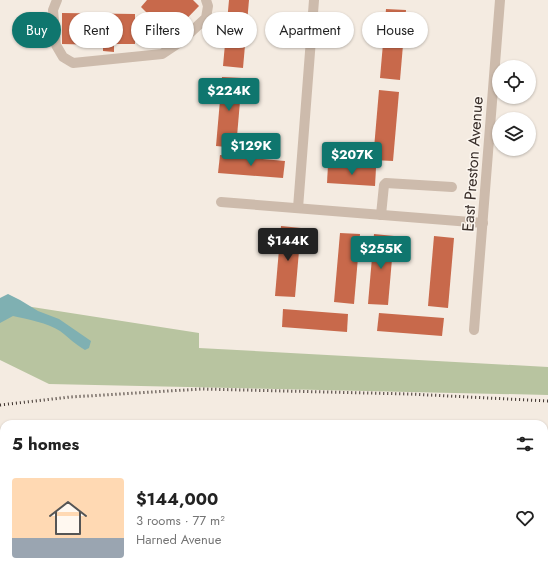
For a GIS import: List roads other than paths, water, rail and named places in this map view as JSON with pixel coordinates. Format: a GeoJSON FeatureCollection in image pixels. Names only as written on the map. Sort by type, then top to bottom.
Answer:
{"type":"FeatureCollection","features":[{"type":"Feature","properties":{"kind":"street"},"geometry":{"type":"LineString","coordinates":[[57,0],[53,10],[56,45],[63,57],[73,63],[162,54],[180,42],[206,18],[208,6],[206,0]]}},
{"type":"Feature","properties":{"kind":"street"},"geometry":{"type":"LineString","coordinates":[[298,208],[314,0]]}},
{"type":"Feature","properties":{"kind":"street","name":"East Preston Avenue"},"geometry":{"type":"LineString","coordinates":[[474,330],[500,0]]}},
{"type":"Feature","properties":{"kind":"street"},"geometry":{"type":"LineString","coordinates":[[381,215],[384,185],[386,183],[452,187]]}},
{"type":"Feature","properties":{"kind":"street"},"geometry":{"type":"LineString","coordinates":[[221,202],[483,223]]}},
{"type":"Feature","properties":{"kind":"water"},"geometry":{"type":"Polygon","coordinates":[[[8,294],[38,311],[59,319],[91,341],[89,348],[85,350],[55,328],[37,322],[13,316],[0,323],[0,298],[8,294]]]}},
{"type":"Feature","properties":{"kind":"railway"},"geometry":{"type":"LineString","coordinates":[[0,405],[70,397],[202,389],[409,394],[548,401]]}}]}
